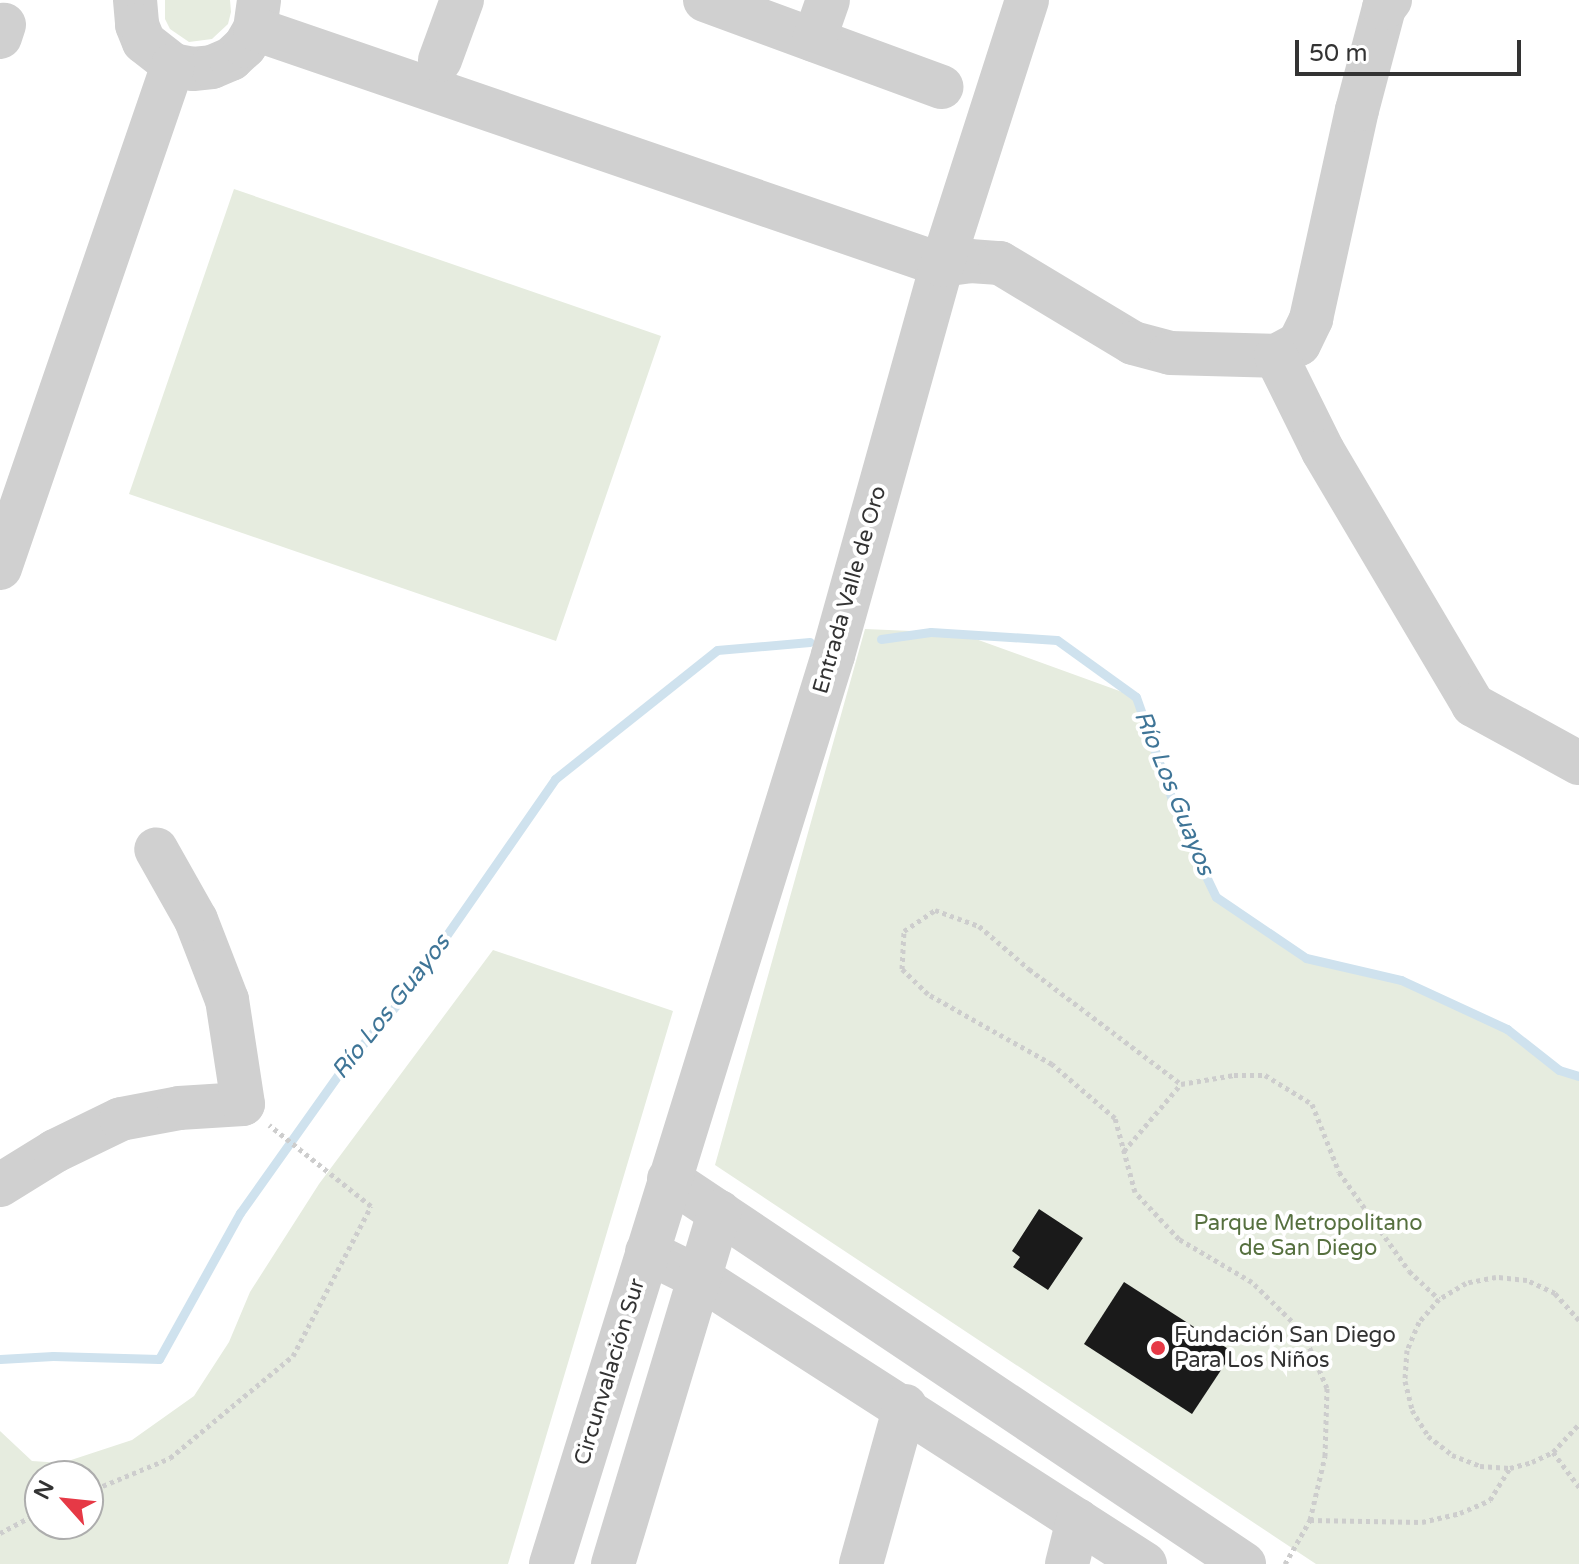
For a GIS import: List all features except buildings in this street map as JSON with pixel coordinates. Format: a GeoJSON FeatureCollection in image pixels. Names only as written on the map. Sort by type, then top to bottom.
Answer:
{"type":"FeatureCollection","features":[{"type":"Feature","properties":{"kind":"street"},"geometry":{"type":"LineString","coordinates":[[135,0],[137,25],[144,42],[173,65],[193,69],[212,67],[238,52],[257,14],[942,265],[970,261],[1000,263],[1133,343],[1170,353],[1276,356],[1299,344],[1311,319],[1357,110],[1384,8],[1390,0]]}},
{"type":"Feature","properties":{"kind":"street"},"geometry":{"type":"LineString","coordinates":[[440,60],[462,0]]}},
{"type":"Feature","properties":{"kind":"street"},"geometry":{"type":"LineString","coordinates":[[705,0],[821,20],[941,87]]}},
{"type":"Feature","properties":{"kind":"street","name":"Entrada Valle de Oro"},"geometry":{"type":"LineString","coordinates":[[669,1179],[833,655],[942,265],[1027,0]]}},
{"type":"Feature","properties":{"kind":"street"},"geometry":{"type":"LineString","coordinates":[[0,568],[173,65]]}},
{"type":"Feature","properties":{"kind":"street"},"geometry":{"type":"LineString","coordinates":[[1276,356],[1323,451],[1473,705],[1579,763]]}},
{"type":"Feature","properties":{"kind":"street"},"geometry":{"type":"LineString","coordinates":[[0,1185],[55,1151],[121,1119],[179,1108],[243,1104],[227,1000],[196,920],[156,849]]}},
{"type":"Feature","properties":{"kind":"street"},"geometry":{"type":"LineString","coordinates":[[669,1179],[1244,1564]]}},
{"type":"Feature","properties":{"kind":"street","name":"Circunvalación Sur"},"geometry":{"type":"LineString","coordinates":[[551,1564],[669,1179]]}},
{"type":"Feature","properties":{"kind":"street"},"geometry":{"type":"LineString","coordinates":[[613,1564],[719,1212]]}},
{"type":"Feature","properties":{"kind":"street"},"geometry":{"type":"LineString","coordinates":[[647,1252],[700,1278],[905,1406],[1145,1564]]}},
{"type":"Feature","properties":{"kind":"street"},"geometry":{"type":"LineString","coordinates":[[861,1564],[905,1406]]}},
{"type":"Feature","properties":{"kind":"street"},"geometry":{"type":"LineString","coordinates":[[1067,1564],[1078,1520]]}},
{"type":"Feature","properties":{"kind":"path"},"geometry":{"type":"LineString","coordinates":[[1181,1084],[1029,969],[979,926],[935,910],[904,931],[902,969],[928,994],[1052,1064],[1115,1118],[1135,1192],[1179,1239],[1252,1282],[1303,1332],[1327,1388],[1325,1456],[1310,1520],[1285,1564]]}},
{"type":"Feature","properties":{"kind":"path"},"geometry":{"type":"LineString","coordinates":[[1124,1151],[1181,1084],[1234,1075],[1265,1075],[1312,1104],[1339,1172],[1409,1271],[1439,1299]]}},
{"type":"Feature","properties":{"kind":"path"},"geometry":{"type":"LineString","coordinates":[[104,1485],[170,1458],[293,1356],[371,1206],[243,1104]]}},
{"type":"Feature","properties":{"kind":"path"},"geometry":{"type":"LineString","coordinates":[[1579,1320],[1555,1293],[1527,1280],[1496,1277],[1466,1283],[1439,1299],[1419,1322],[1407,1350],[1405,1381],[1412,1410],[1428,1436],[1452,1455],[1480,1466],[1510,1468],[1553,1452],[1579,1424]]}},
{"type":"Feature","properties":{"kind":"path"},"geometry":{"type":"LineString","coordinates":[[1553,1452],[1579,1487]]}},
{"type":"Feature","properties":{"kind":"path"},"geometry":{"type":"LineString","coordinates":[[1310,1520],[1422,1522],[1460,1513],[1490,1500],[1510,1468]]}},
{"type":"Feature","properties":{"kind":"path"},"geometry":{"type":"LineString","coordinates":[[0,1533],[24,1520]]}},
{"type":"Feature","properties":{"kind":"green space"},"geometry":{"type":"Polygon","coordinates":[[[165,0],[230,0],[228,24],[212,39],[189,42],[170,29],[165,19],[165,0]]]}},
{"type":"Feature","properties":{"kind":"green space"},"geometry":{"type":"Polygon","coordinates":[[[234,189],[661,336],[556,641],[129,494],[234,189]]]}},
{"type":"Feature","properties":{"kind":"green space","name":"Parque Metropolitano de San Diego"},"geometry":{"type":"Polygon","coordinates":[[[865,629],[959,633],[1136,697],[1180,822],[1216,897],[1306,958],[1401,980],[1507,1029],[1559,1070],[1579,1076],[1579,1564],[1316,1564],[715,1165],[865,629]]]}},
{"type":"Feature","properties":{"kind":"green space"},"geometry":{"type":"Polygon","coordinates":[[[493,950],[673,1011],[508,1564],[0,1564],[0,1431],[31,1460],[24,1460],[24,1540],[104,1540],[104,1460],[71,1460],[132,1440],[194,1396],[229,1342],[250,1292],[319,1184],[493,950]]]}},
{"type":"Feature","properties":{"kind":"waterway","name":"Río Los Guayos"},"geometry":{"type":"LineString","coordinates":[[881,639],[931,632],[1057,640],[1136,697],[1180,822],[1216,897],[1306,958],[1401,980],[1507,1029],[1559,1070],[1579,1076]]}},
{"type":"Feature","properties":{"kind":"waterway","name":"Río Los Guayos"},"geometry":{"type":"LineString","coordinates":[[0,1359],[53,1356],[159,1359],[240,1213],[345,1065],[405,995],[555,779],[717,650],[810,642]]}},
{"type":"Feature","properties":{"kind":"place","name":"Fundación San Diego Para Los Niños"},"geometry":{"type":"Point","coordinates":[1158,1348]}}]}
